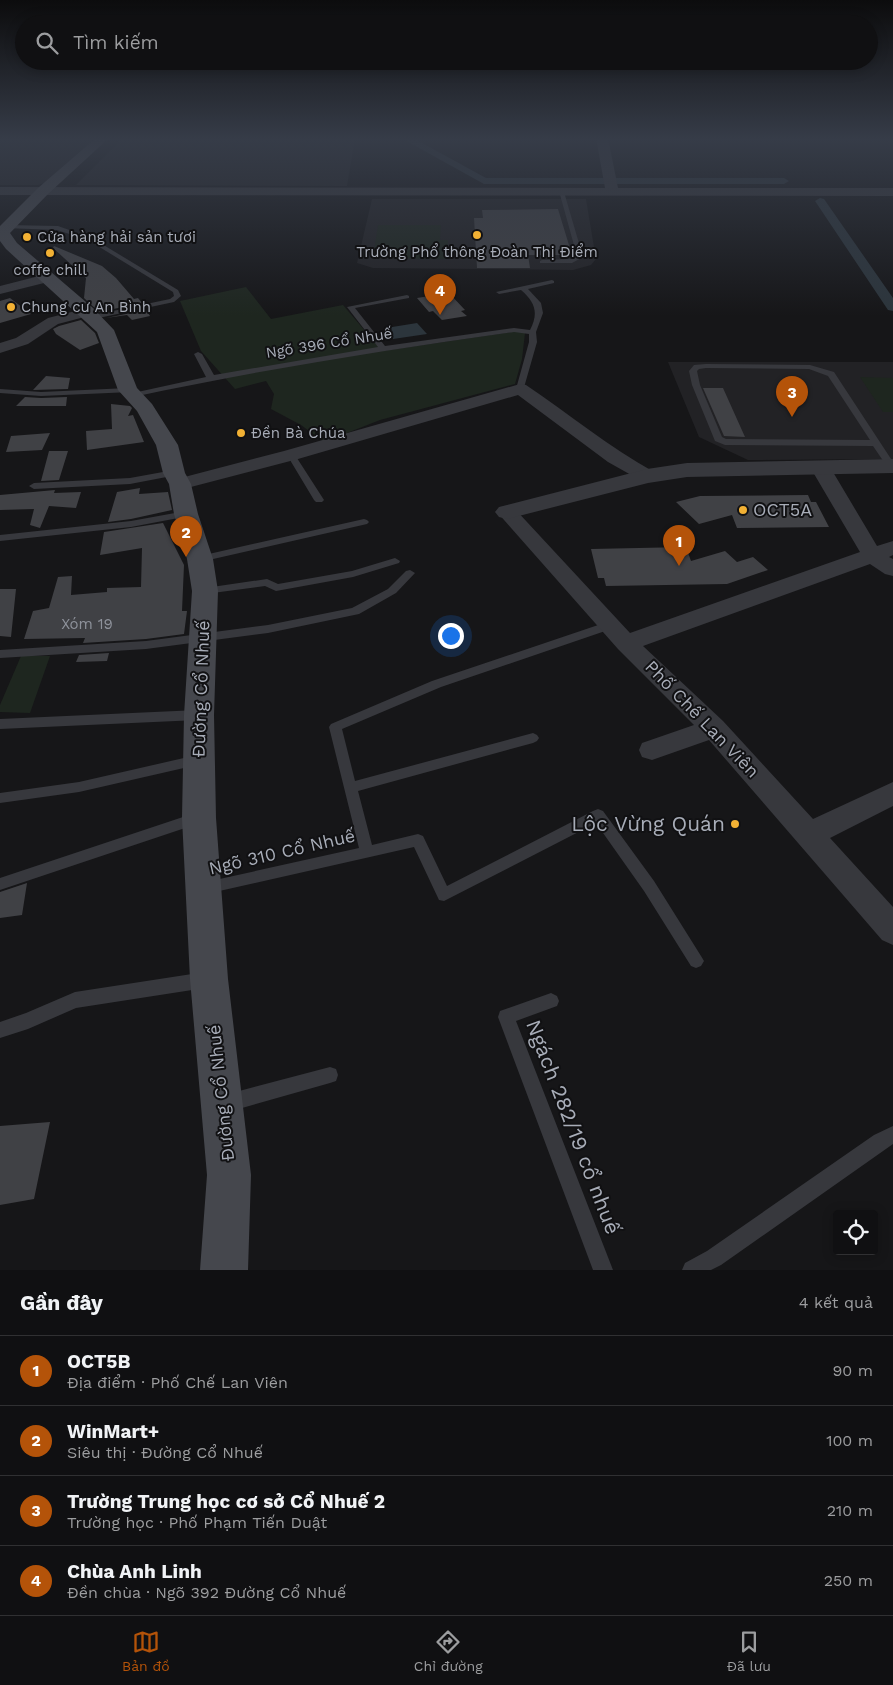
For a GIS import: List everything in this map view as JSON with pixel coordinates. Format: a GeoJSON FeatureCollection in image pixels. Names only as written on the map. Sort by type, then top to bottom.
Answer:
{"type":"FeatureCollection","features":[{"type":"Feature","properties":{"kind":"main road"},"geometry":{"type":"LineString","coordinates":[[6,227],[37,197]]}},
{"type":"Feature","properties":{"kind":"main road","name":"Đường Cổ Nhuế"},"geometry":{"type":"LineString","coordinates":[[6,227],[2,232],[4,237],[105,330],[130,392],[145,408],[167,445],[200,559],[205,592],[199,714],[198,818],[209,980],[229,1175],[224,1270]]}},
{"type":"Feature","properties":{"kind":"street"},"geometry":{"type":"LineString","coordinates":[[0,290],[48,278]]}},
{"type":"Feature","properties":{"kind":"street"},"geometry":{"type":"LineString","coordinates":[[0,348],[22,341],[53,322],[90,315]]}},
{"type":"Feature","properties":{"kind":"street"},"geometry":{"type":"LineString","coordinates":[[177,479],[291,455],[520,389],[615,458],[648,476]]}},
{"type":"Feature","properties":{"kind":"street"},"geometry":{"type":"LineString","coordinates":[[506,512],[648,476],[687,470],[892,466]]}},
{"type":"Feature","properties":{"kind":"street"},"geometry":{"type":"LineString","coordinates":[[820,467],[893,568]]}},
{"type":"Feature","properties":{"kind":"street","name":"Phố Chế Lan Viên"},"geometry":{"type":"LineString","coordinates":[[506,512],[618,634],[714,728],[893,930]]}},
{"type":"Feature","properties":{"kind":"street"},"geometry":{"type":"LineString","coordinates":[[618,634],[883,552]]}},
{"type":"Feature","properties":{"kind":"street"},"geometry":{"type":"LineString","coordinates":[[652,750],[714,728]]}},
{"type":"Feature","properties":{"kind":"street"},"geometry":{"type":"LineString","coordinates":[[808,835],[893,793]]}},
{"type":"Feature","properties":{"kind":"lane"},"geometry":{"type":"LineString","coordinates":[[542,262],[572,261],[580,257],[563,197]]}},
{"type":"Feature","properties":{"kind":"lane"},"geometry":{"type":"LineString","coordinates":[[6,227],[58,228],[90,239],[176,291],[178,296],[172,301],[90,315]]}},
{"type":"Feature","properties":{"kind":"lane"},"geometry":{"type":"LineString","coordinates":[[498,292],[552,282]]}},
{"type":"Feature","properties":{"kind":"lane"},"geometry":{"type":"LineString","coordinates":[[520,389],[533,342],[532,332],[540,319],[536,300],[523,288]]}},
{"type":"Feature","properties":{"kind":"lane"},"geometry":{"type":"LineString","coordinates":[[383,348],[350,306],[407,297]]}},
{"type":"Feature","properties":{"kind":"lane","name":"Ngõ 396 Cổ Nhuế"},"geometry":{"type":"LineString","coordinates":[[2,394],[130,392],[383,348],[514,330],[532,332]]}},
{"type":"Feature","properties":{"kind":"lane"},"geometry":{"type":"LineString","coordinates":[[198,354],[211,378]]}},
{"type":"Feature","properties":{"kind":"lane"},"geometry":{"type":"LineString","coordinates":[[876,443],[725,442],[718,439],[696,385],[694,371],[696,366],[810,366],[831,374],[892,466]]}},
{"type":"Feature","properties":{"kind":"lane"},"geometry":{"type":"LineString","coordinates":[[291,455],[319,500]]}},
{"type":"Feature","properties":{"kind":"lane"},"geometry":{"type":"LineString","coordinates":[[34,486],[177,479]]}},
{"type":"Feature","properties":{"kind":"lane"},"geometry":{"type":"LineString","coordinates":[[0,538],[131,524],[186,514]]}},
{"type":"Feature","properties":{"kind":"lane"},"geometry":{"type":"LineString","coordinates":[[200,559],[364,522]]}},
{"type":"Feature","properties":{"kind":"lane"},"geometry":{"type":"LineString","coordinates":[[205,592],[267,582],[276,588],[353,574],[395,562]]}},
{"type":"Feature","properties":{"kind":"lane"},"geometry":{"type":"LineString","coordinates":[[0,654],[146,645],[268,629],[355,611],[392,592],[410,573]]}},
{"type":"Feature","properties":{"kind":"lane","name":"Ngõ 310 Cổ Nhuế"},"geometry":{"type":"LineString","coordinates":[[204,888],[367,852],[352,787],[335,727],[382,705],[618,634]]}},
{"type":"Feature","properties":{"kind":"lane"},"geometry":{"type":"LineString","coordinates":[[0,724],[199,714]]}},
{"type":"Feature","properties":{"kind":"lane"},"geometry":{"type":"LineString","coordinates":[[352,787],[533,738]]}},
{"type":"Feature","properties":{"kind":"lane"},"geometry":{"type":"LineString","coordinates":[[0,798],[79,787],[199,760]]}},
{"type":"Feature","properties":{"kind":"lane"},"geometry":{"type":"LineString","coordinates":[[367,852],[418,840],[444,896],[598,815],[650,886],[696,962]]}},
{"type":"Feature","properties":{"kind":"lane"},"geometry":{"type":"LineString","coordinates":[[0,884],[198,818]]}},
{"type":"Feature","properties":{"kind":"lane"},"geometry":{"type":"LineString","coordinates":[[0,1030],[28,1021],[75,1000],[209,980]]}},
{"type":"Feature","properties":{"kind":"lane","name":"Ngách 282/19 cổ nhuế"},"geometry":{"type":"LineString","coordinates":[[551,1001],[506,1017],[603,1270]]}},
{"type":"Feature","properties":{"kind":"lane"},"geometry":{"type":"LineString","coordinates":[[222,1104],[330,1075]]}},
{"type":"Feature","properties":{"kind":"lane"},"geometry":{"type":"LineString","coordinates":[[692,1270],[714,1258],[880,1141],[893,1135]]}},
{"type":"Feature","properties":{"kind":"shaded area","name":"Trường Phổ thông Đoàn Thị Điểm"},"geometry":{"type":"Polygon","coordinates":[[[372,199],[586,199],[596,259],[591,265],[573,270],[373,268],[357,263],[372,199]]]}},
{"type":"Feature","properties":{"kind":"shaded area"},"geometry":{"type":"Polygon","coordinates":[[[378,225],[441,225],[440,240],[448,240],[448,259],[373,258],[378,225]]]}},
{"type":"Feature","properties":{"kind":"shaded area"},"geometry":{"type":"Polygon","coordinates":[[[246,287],[271,319],[343,305],[382,351],[518,331],[525,333],[522,359],[515,384],[380,420],[324,442],[301,425],[271,409],[274,394],[266,381],[235,389],[201,351],[180,301],[246,287]]]}},
{"type":"Feature","properties":{"kind":"shaded area"},"geometry":{"type":"Polygon","coordinates":[[[417,323],[427,334],[393,339],[386,328],[417,323]]]}},
{"type":"Feature","properties":{"kind":"shaded area"},"geometry":{"type":"Polygon","coordinates":[[[668,362],[893,362],[893,459],[748,460],[699,437],[668,362]]]}},
{"type":"Feature","properties":{"kind":"shaded area"},"geometry":{"type":"Polygon","coordinates":[[[860,377],[893,378],[893,412],[883,412],[860,377]]]}},
{"type":"Feature","properties":{"kind":"shaded area"},"geometry":{"type":"Polygon","coordinates":[[[21,656],[50,656],[30,713],[0,712],[0,705],[21,656]]]}},
{"type":"Feature","properties":{"kind":"building"},"geometry":{"type":"Polygon","coordinates":[[[558,209],[572,255],[528,255],[530,268],[477,268],[474,218],[483,218],[482,210],[558,209]]]}},
{"type":"Feature","properties":{"kind":"building"},"geometry":{"type":"Polygon","coordinates":[[[54,246],[102,266],[116,278],[134,299],[138,298],[142,303],[99,312],[84,298],[86,278],[53,248],[54,246]]]}},
{"type":"Feature","properties":{"kind":"building"},"geometry":{"type":"Polygon","coordinates":[[[449,293],[465,310],[461,311],[467,316],[442,320],[433,311],[429,312],[417,298],[449,293]]]}},
{"type":"Feature","properties":{"kind":"building","name":"Chung cư An Bình"},"geometry":{"type":"Polygon","coordinates":[[[10,298],[31,314],[0,323],[0,301],[10,298]]]}},
{"type":"Feature","properties":{"kind":"building"},"geometry":{"type":"Polygon","coordinates":[[[146,310],[150,316],[132,320],[127,315],[106,318],[146,310]]]}},
{"type":"Feature","properties":{"kind":"building"},"geometry":{"type":"Polygon","coordinates":[[[81,320],[95,333],[99,343],[80,350],[56,334],[53,329],[81,320]]]}},
{"type":"Feature","properties":{"kind":"building"},"geometry":{"type":"Polygon","coordinates":[[[46,376],[70,378],[68,389],[33,390],[46,376]]]}},
{"type":"Feature","properties":{"kind":"building"},"geometry":{"type":"Polygon","coordinates":[[[703,388],[723,388],[745,437],[724,436],[703,388]]]}},
{"type":"Feature","properties":{"kind":"building"},"geometry":{"type":"Polygon","coordinates":[[[25,397],[67,397],[66,406],[16,406],[25,397]]]}},
{"type":"Feature","properties":{"kind":"building"},"geometry":{"type":"Polygon","coordinates":[[[111,404],[130,406],[132,408],[128,416],[133,415],[144,442],[87,450],[86,431],[112,429],[111,404]]]}},
{"type":"Feature","properties":{"kind":"building"},"geometry":{"type":"Polygon","coordinates":[[[50,433],[42,450],[6,452],[11,436],[50,433]]]}},
{"type":"Feature","properties":{"kind":"building"},"geometry":{"type":"Polygon","coordinates":[[[49,451],[68,451],[59,480],[41,481],[49,451]]]}},
{"type":"Feature","properties":{"kind":"building"},"geometry":{"type":"Polygon","coordinates":[[[140,488],[139,494],[168,492],[172,510],[108,522],[117,492],[140,488]]]}},
{"type":"Feature","properties":{"kind":"building"},"geometry":{"type":"Polygon","coordinates":[[[55,490],[54,493],[81,492],[76,508],[49,506],[40,528],[30,525],[34,509],[0,510],[0,495],[55,490]]]}},
{"type":"Feature","properties":{"kind":"building","name":"OCT5A"},"geometry":{"type":"Polygon","coordinates":[[[808,495],[811,502],[816,502],[829,527],[737,528],[732,515],[699,524],[676,502],[700,496],[808,495]]]}},
{"type":"Feature","properties":{"kind":"building"},"geometry":{"type":"Polygon","coordinates":[[[163,523],[184,565],[182,611],[187,611],[184,634],[146,639],[83,643],[85,638],[24,639],[33,611],[49,608],[58,577],[72,576],[71,595],[107,592],[107,588],[141,587],[142,548],[100,555],[104,532],[163,523]]]}},
{"type":"Feature","properties":{"kind":"building"},"geometry":{"type":"Polygon","coordinates":[[[686,547],[691,561],[725,551],[737,562],[753,557],[768,570],[727,584],[606,586],[604,578],[598,578],[591,549],[686,547]]]}},
{"type":"Feature","properties":{"kind":"building"},"geometry":{"type":"Polygon","coordinates":[[[0,589],[16,589],[11,637],[0,636],[0,589]]]}},
{"type":"Feature","properties":{"kind":"building"},"geometry":{"type":"Polygon","coordinates":[[[109,653],[107,661],[76,662],[79,655],[109,653]]]}},
{"type":"Feature","properties":{"kind":"building"},"geometry":{"type":"Polygon","coordinates":[[[27,883],[22,915],[0,918],[0,892],[27,883]]]}},
{"type":"Feature","properties":{"kind":"building"},"geometry":{"type":"Polygon","coordinates":[[[50,1122],[34,1199],[0,1205],[0,1126],[50,1122]]]}},
{"type":"Feature","properties":{"kind":"waterway"},"geometry":{"type":"LineString","coordinates":[[820,201],[893,307]]}},
{"type":"Feature","properties":{"kind":"place","name":"Trường Phổ thông Đoàn Thị Điểm"},"geometry":{"type":"Point","coordinates":[477,235]}},
{"type":"Feature","properties":{"kind":"place","name":"Cửa hàng hải sản tươi"},"geometry":{"type":"Point","coordinates":[27,237]}},
{"type":"Feature","properties":{"kind":"place","name":"coffe chill"},"geometry":{"type":"Point","coordinates":[50,253]}},
{"type":"Feature","properties":{"kind":"place","name":"Chung cư An Bình"},"geometry":{"type":"Point","coordinates":[11,307]}},
{"type":"Feature","properties":{"kind":"place","name":"Chùa Anh Linh"},"geometry":{"type":"Point","coordinates":[440,315]}},
{"type":"Feature","properties":{"kind":"place","name":"Trường Trung học cơ sở Cổ Nhuế 2"},"geometry":{"type":"Point","coordinates":[792,417]}},
{"type":"Feature","properties":{"kind":"place","name":"Đền Bà Chúa"},"geometry":{"type":"Point","coordinates":[241,433]}},
{"type":"Feature","properties":{"kind":"place","name":"OCT5A"},"geometry":{"type":"Point","coordinates":[743,510]}},
{"type":"Feature","properties":{"kind":"place","name":"WinMart+"},"geometry":{"type":"Point","coordinates":[186,557]}},
{"type":"Feature","properties":{"kind":"place","name":"OCT5B"},"geometry":{"type":"Point","coordinates":[679,566]}},
{"type":"Feature","properties":{"kind":"place","name":"Lộc Vừng Quán"},"geometry":{"type":"Point","coordinates":[735,824]}}]}
